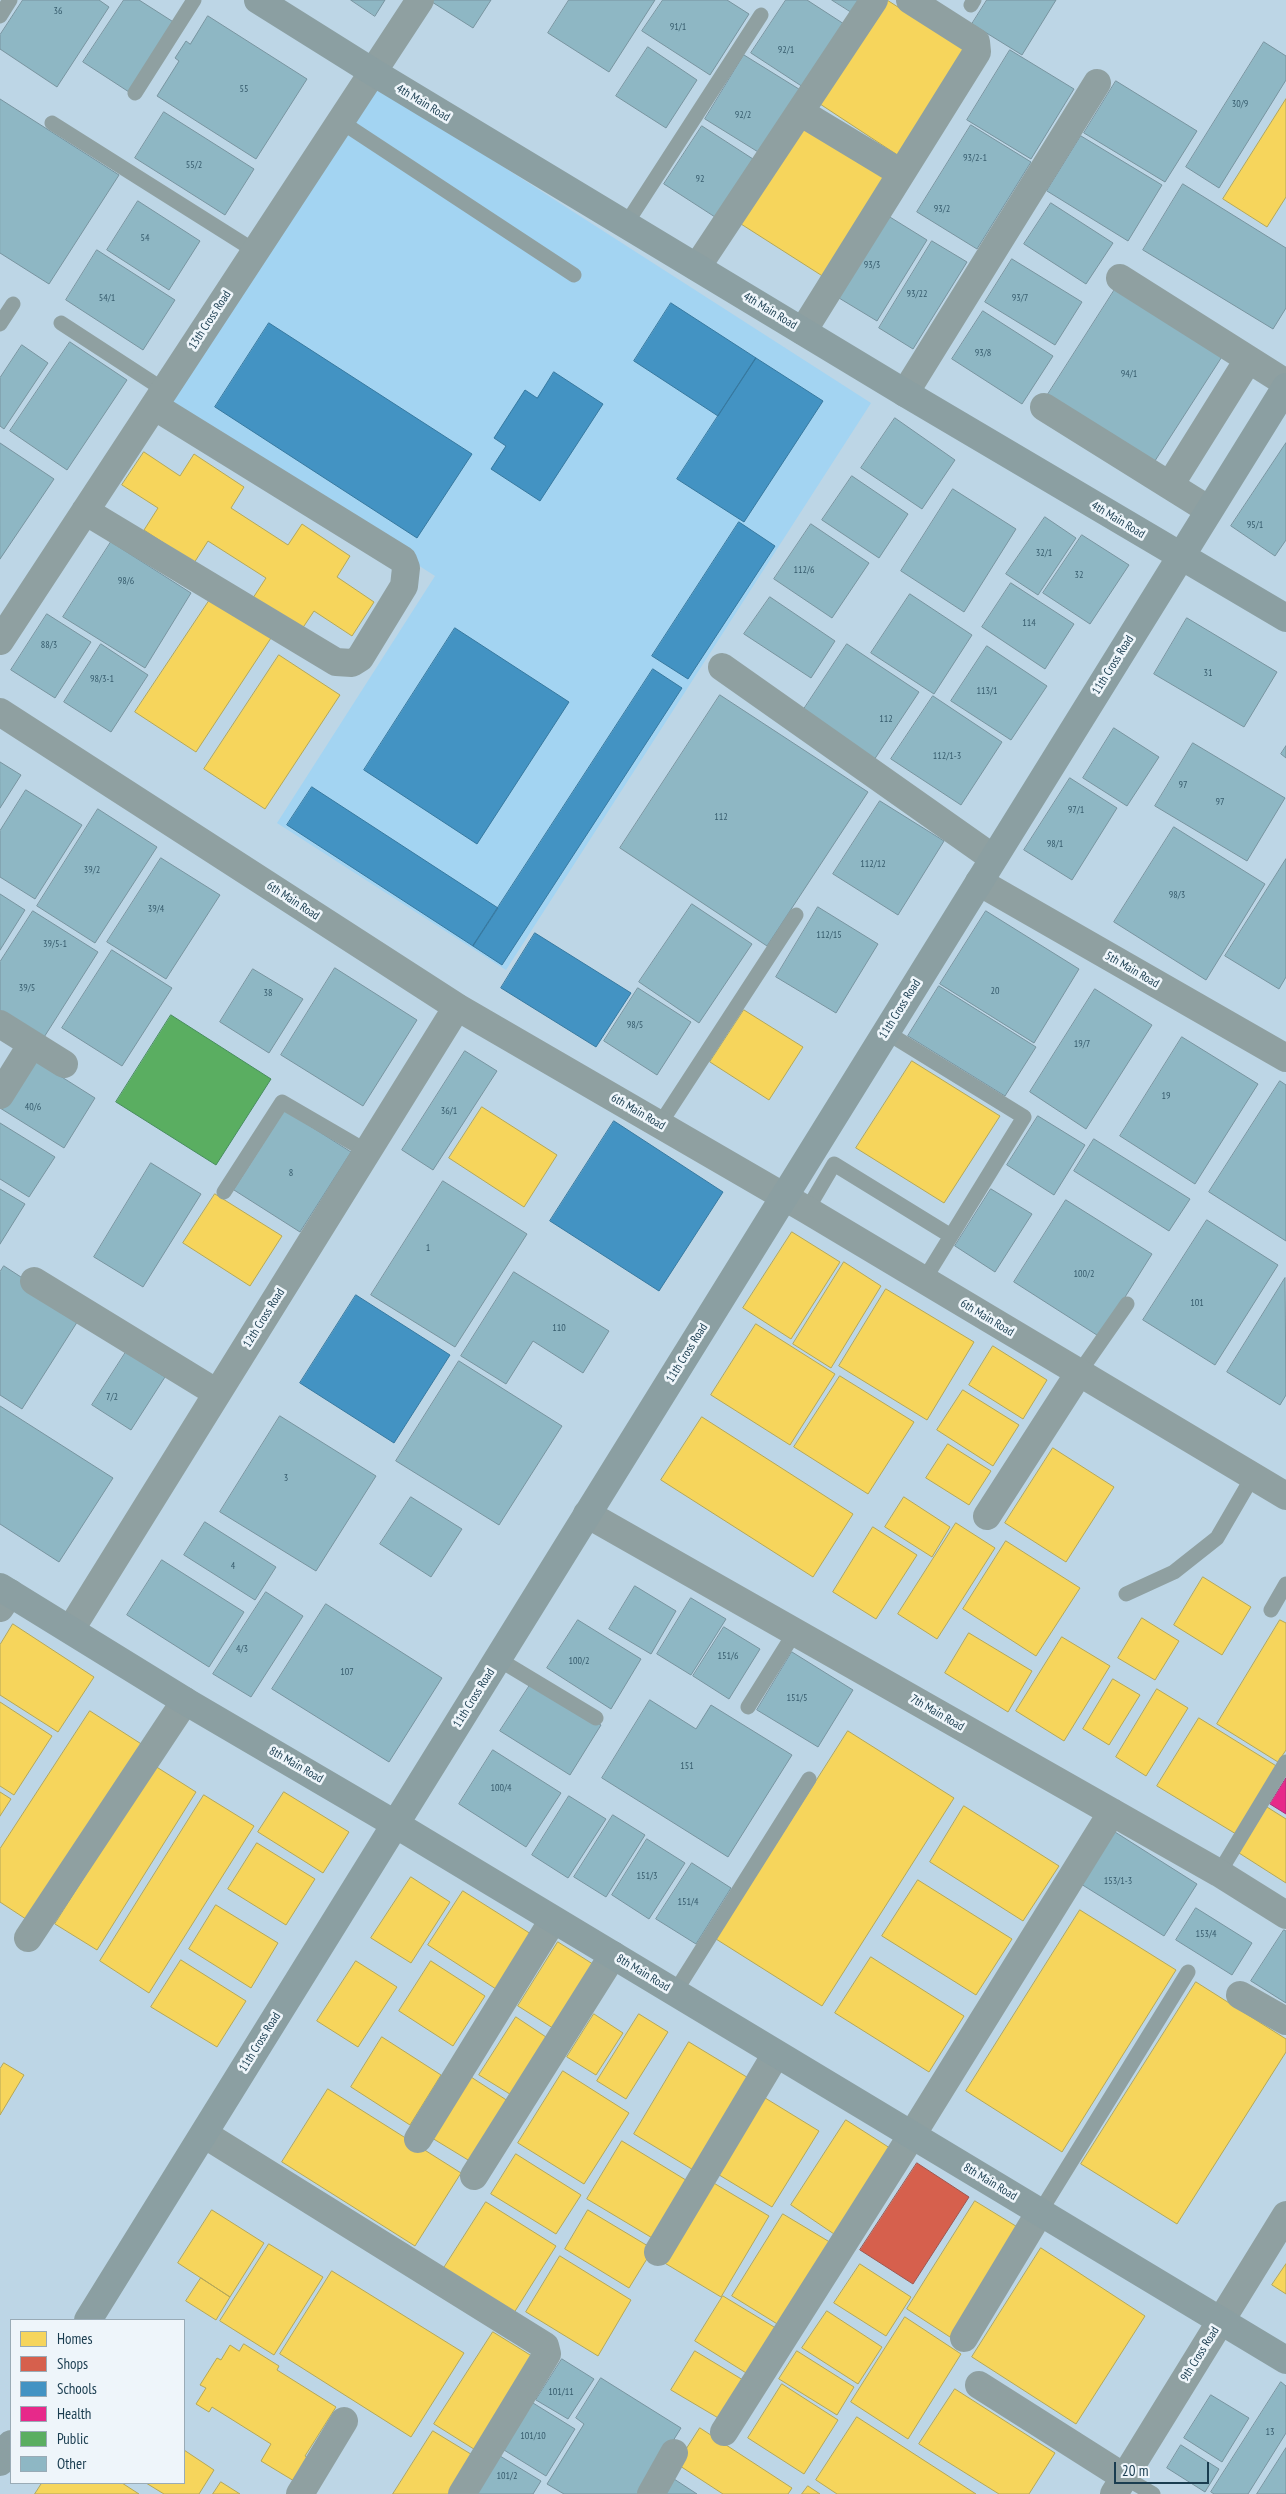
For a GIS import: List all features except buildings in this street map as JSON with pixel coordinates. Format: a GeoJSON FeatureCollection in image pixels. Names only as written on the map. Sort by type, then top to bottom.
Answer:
{"type":"FeatureCollection","features":[{"type":"Feature","properties":{"kind":"street","name":"13th Cross Road"},"geometry":{"type":"LineString","coordinates":[[0,641],[420,0]]}},
{"type":"Feature","properties":{"kind":"street"},"geometry":{"type":"LineString","coordinates":[[697,267],[874,0]]}},
{"type":"Feature","properties":{"kind":"street"},"geometry":{"type":"LineString","coordinates":[[803,331],[978,48],[976,42],[910,0]]}},
{"type":"Feature","properties":{"kind":"street","name":"4th Main Road"},"geometry":{"type":"LineString","coordinates":[[268,3],[373,72],[905,393],[1286,618]]}},
{"type":"Feature","properties":{"kind":"street"},"geometry":{"type":"LineString","coordinates":[[905,393],[1097,83]]}},
{"type":"Feature","properties":{"kind":"street"},"geometry":{"type":"LineString","coordinates":[[800,112],[901,173]]}},
{"type":"Feature","properties":{"kind":"street"},"geometry":{"type":"LineString","coordinates":[[1120,278],[1286,385]]}},
{"type":"Feature","properties":{"kind":"street"},"geometry":{"type":"LineString","coordinates":[[1170,485],[1248,360]]}},
{"type":"Feature","properties":{"kind":"street","name":"11th Cross Road"},"geometry":{"type":"LineString","coordinates":[[89,2319],[1286,385]]}},
{"type":"Feature","properties":{"kind":"street"},"geometry":{"type":"LineString","coordinates":[[85,511],[336,662],[352,663],[360,658],[404,586],[406,568],[403,560],[159,398]]}},
{"type":"Feature","properties":{"kind":"street"},"geometry":{"type":"LineString","coordinates":[[1044,407],[1209,510]]}},
{"type":"Feature","properties":{"kind":"street"},"geometry":{"type":"LineString","coordinates":[[722,667],[993,858]]}},
{"type":"Feature","properties":{"kind":"street","name":"6th Main Road"},"geometry":{"type":"LineString","coordinates":[[0,712],[457,1007],[807,1210],[1286,1496]]}},
{"type":"Feature","properties":{"kind":"street","name":"5th Main Road"},"geometry":{"type":"LineString","coordinates":[[979,882],[1286,1058]]}},
{"type":"Feature","properties":{"kind":"street","name":"12th Cross Road"},"geometry":{"type":"LineString","coordinates":[[71,1629],[457,1007]]}},
{"type":"Feature","properties":{"kind":"street"},"geometry":{"type":"LineString","coordinates":[[0,1024],[64,1064]]}},
{"type":"Feature","properties":{"kind":"street"},"geometry":{"type":"LineString","coordinates":[[0,1095],[32,1044]]}},
{"type":"Feature","properties":{"kind":"street"},"geometry":{"type":"LineString","coordinates":[[34,1281],[217,1393]]}},
{"type":"Feature","properties":{"kind":"street"},"geometry":{"type":"LineString","coordinates":[[987,1516],[1079,1373]]}},
{"type":"Feature","properties":{"kind":"street","name":"7th Main Road"},"geometry":{"type":"LineString","coordinates":[[587,1514],[1219,1873],[1286,1915]]}},
{"type":"Feature","properties":{"kind":"street","name":"8th Main Road"},"geometry":{"type":"LineString","coordinates":[[3,1596],[71,1629],[185,1701],[395,1824],[1286,2360]]}},
{"type":"Feature","properties":{"kind":"street"},"geometry":{"type":"LineString","coordinates":[[28,1938],[185,1701]]}},
{"type":"Feature","properties":{"kind":"street"},"geometry":{"type":"LineString","coordinates":[[724,2432],[912,2135],[1112,1812]]}},
{"type":"Feature","properties":{"kind":"street"},"geometry":{"type":"LineString","coordinates":[[418,2139],[553,1920]]}},
{"type":"Feature","properties":{"kind":"street"},"geometry":{"type":"LineString","coordinates":[[474,2176],[613,1955]]}},
{"type":"Feature","properties":{"kind":"street"},"geometry":{"type":"LineString","coordinates":[[1240,1995],[1286,2021]]}},
{"type":"Feature","properties":{"kind":"street"},"geometry":{"type":"LineString","coordinates":[[658,2252],[776,2054]]}},
{"type":"Feature","properties":{"kind":"street"},"geometry":{"type":"LineString","coordinates":[[204,2134],[545,2346],[547,2354],[462,2494]]}},
{"type":"Feature","properties":{"kind":"street"},"geometry":{"type":"LineString","coordinates":[[964,2338],[1040,2212]]}},
{"type":"Feature","properties":{"kind":"street","name":"9th Cross Road"},"geometry":{"type":"LineString","coordinates":[[1119,2486],[1286,2214]]}},
{"type":"Feature","properties":{"kind":"street"},"geometry":{"type":"LineString","coordinates":[[979,2385],[1119,2486]]}},
{"type":"Feature","properties":{"kind":"street"},"geometry":{"type":"LineString","coordinates":[[300,2494],[344,2421]]}},
{"type":"Feature","properties":{"kind":"street"},"geometry":{"type":"LineString","coordinates":[[0,2462],[10,2446]]}},
{"type":"Feature","properties":{"kind":"street"},"geometry":{"type":"LineString","coordinates":[[651,2494],[674,2453]]}},
{"type":"Feature","properties":{"kind":"lane"},"geometry":{"type":"LineString","coordinates":[[0,16],[10,0]]}},
{"type":"Feature","properties":{"kind":"lane"},"geometry":{"type":"LineString","coordinates":[[135,93],[194,0]]}},
{"type":"Feature","properties":{"kind":"lane"},"geometry":{"type":"LineString","coordinates":[[626,224],[761,15]]}},
{"type":"Feature","properties":{"kind":"lane"},"geometry":{"type":"LineString","coordinates":[[340,121],[574,275]]}},
{"type":"Feature","properties":{"kind":"lane"},"geometry":{"type":"LineString","coordinates":[[52,123],[256,251]]}},
{"type":"Feature","properties":{"kind":"lane"},"geometry":{"type":"LineString","coordinates":[[0,324],[13,304]]}},
{"type":"Feature","properties":{"kind":"lane"},"geometry":{"type":"LineString","coordinates":[[61,323],[159,398]]}},
{"type":"Feature","properties":{"kind":"lane"},"geometry":{"type":"LineString","coordinates":[[660,1124],[796,914]]}},
{"type":"Feature","properties":{"kind":"lane"},"geometry":{"type":"LineString","coordinates":[[886,1032],[1024,1117],[924,1280]]}},
{"type":"Feature","properties":{"kind":"lane"},"geometry":{"type":"LineString","coordinates":[[224,1192],[282,1102],[368,1152]]}},
{"type":"Feature","properties":{"kind":"lane"},"geometry":{"type":"LineString","coordinates":[[807,1210],[834,1164],[950,1236]]}},
{"type":"Feature","properties":{"kind":"lane"},"geometry":{"type":"LineString","coordinates":[[1079,1373],[1127,1304]]}},
{"type":"Feature","properties":{"kind":"lane"},"geometry":{"type":"LineString","coordinates":[[1126,1594],[1174,1572],[1217,1538],[1253,1476]]}},
{"type":"Feature","properties":{"kind":"lane"},"geometry":{"type":"LineString","coordinates":[[1271,1610],[1286,1584]]}},
{"type":"Feature","properties":{"kind":"lane"},"geometry":{"type":"LineString","coordinates":[[748,1707],[794,1632]]}},
{"type":"Feature","properties":{"kind":"lane"},"geometry":{"type":"LineString","coordinates":[[498,1659],[596,1718]]}},
{"type":"Feature","properties":{"kind":"lane"},"geometry":{"type":"LineString","coordinates":[[1219,1873],[1286,1762]]}},
{"type":"Feature","properties":{"kind":"lane"},"geometry":{"type":"LineString","coordinates":[[675,1992],[809,1779]]}},
{"type":"Feature","properties":{"kind":"lane"},"geometry":{"type":"LineString","coordinates":[[1040,2212],[1188,1972]]}},
{"type":"Feature","properties":{"kind":"lane"},"geometry":{"type":"LineString","coordinates":[[1119,2486],[1153,2494]]}},
{"type":"Feature","properties":{"kind":"shaded area"},"geometry":{"type":"Polygon","coordinates":[[[376,85],[871,403],[506,970],[277,823],[435,576],[170,406],[376,85]]]}}]}
